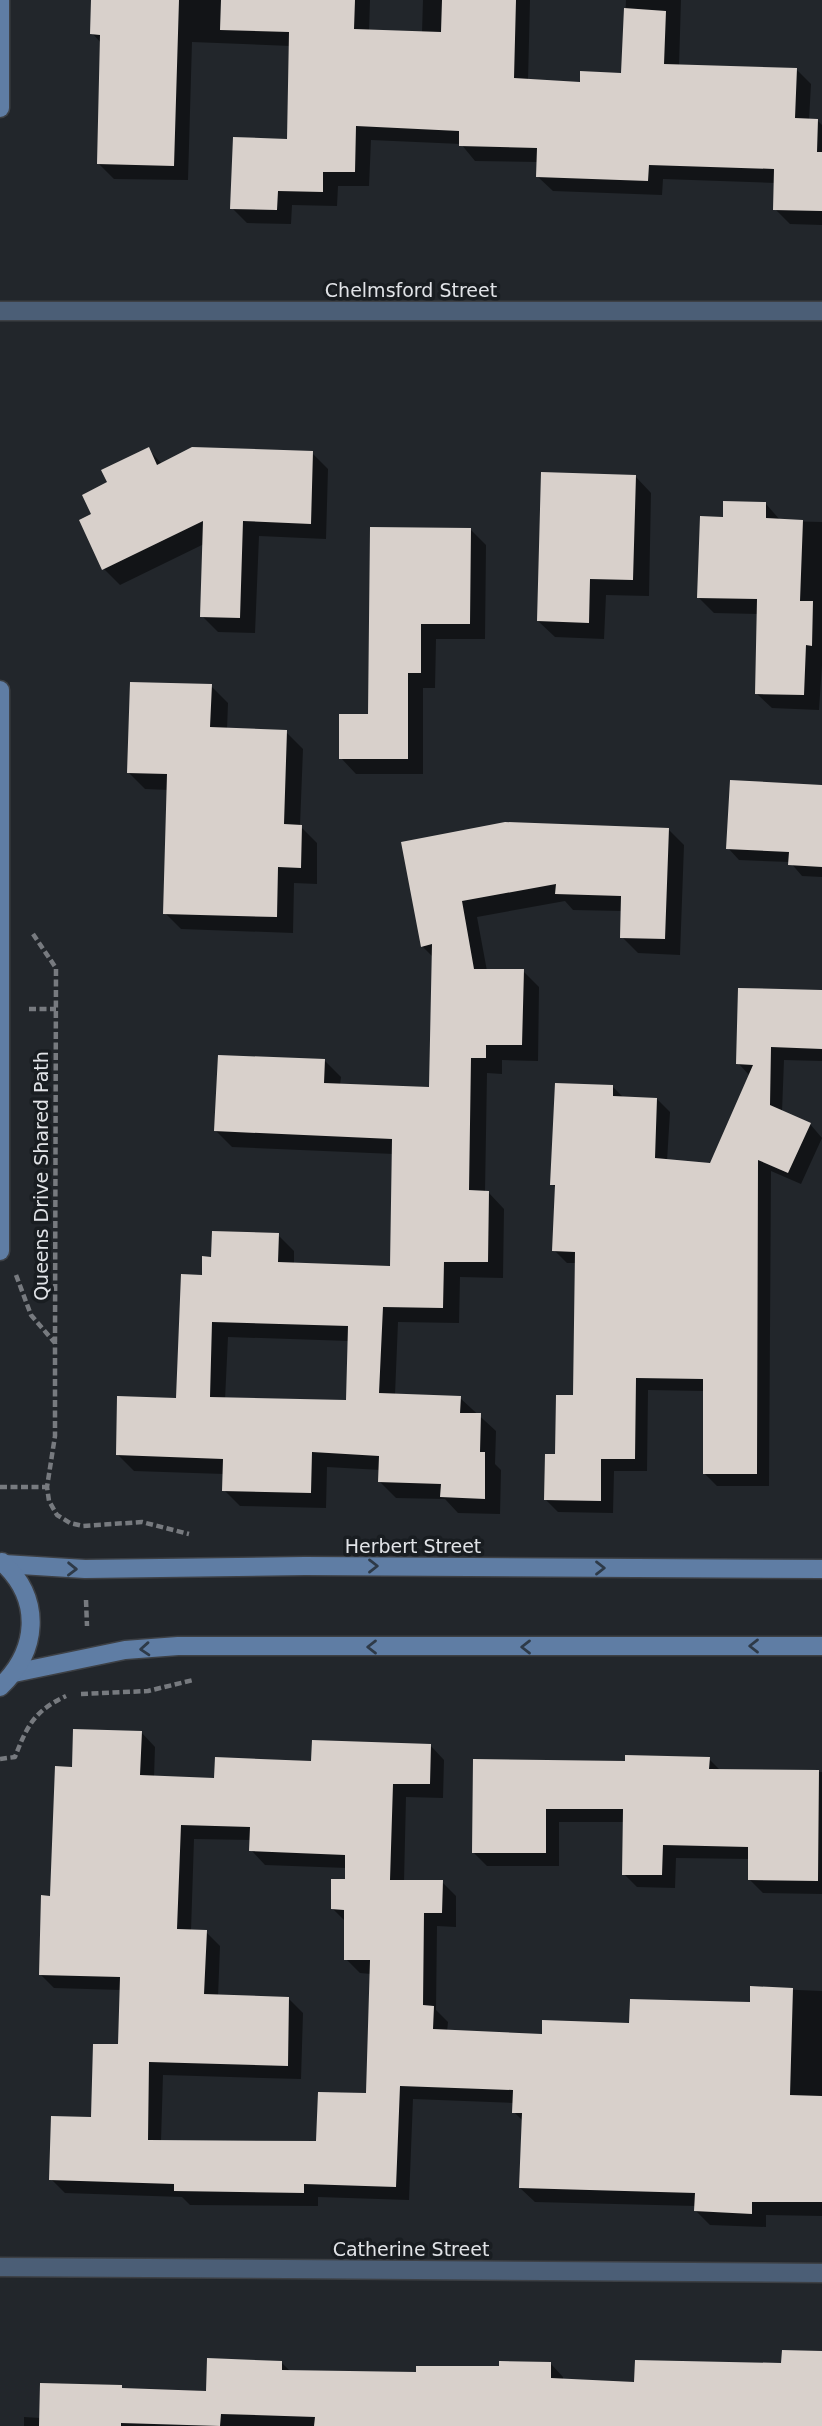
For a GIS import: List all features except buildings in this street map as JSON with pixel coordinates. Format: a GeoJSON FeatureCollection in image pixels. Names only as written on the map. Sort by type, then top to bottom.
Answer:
{"type":"FeatureCollection","features":[{"type":"Feature","properties":{"kind":"street"},"geometry":{"type":"LineString","coordinates":[[0,0],[0,108]]}},
{"type":"Feature","properties":{"kind":"street","name":"Chelmsford Street"},"geometry":{"type":"LineString","coordinates":[[0,310],[822,311]]}},
{"type":"Feature","properties":{"kind":"street"},"geometry":{"type":"LineString","coordinates":[[0,690],[0,1251]]}},
{"type":"Feature","properties":{"kind":"street","name":"Herbert Street"},"geometry":{"type":"LineString","coordinates":[[2,1562],[85,1569],[305,1566],[822,1569]]}},
{"type":"Feature","properties":{"kind":"street","name":"Herbert Street"},"geometry":{"type":"LineString","coordinates":[[0,1687],[14,1674],[25,1654],[31,1633],[25,1591],[2,1562]]}},
{"type":"Feature","properties":{"kind":"street"},"geometry":{"type":"LineString","coordinates":[[14,1674],[125,1650],[178,1646],[822,1646]]}},
{"type":"Feature","properties":{"kind":"street","name":"Catherine Street"},"geometry":{"type":"LineString","coordinates":[[0,2267],[822,2273]]}},
{"type":"Feature","properties":{"kind":"path","name":"Queens Drive Shared Path"},"geometry":{"type":"LineString","coordinates":[[45,951],[56,968],[55,1436],[47,1487]]}},
{"type":"Feature","properties":{"kind":"path"},"geometry":{"type":"LineString","coordinates":[[33,1009],[56,1009]]}},
{"type":"Feature","properties":{"kind":"path","name":"Queens Drive Shared Path"},"geometry":{"type":"LineString","coordinates":[[31,1315],[55,1343]]}},
{"type":"Feature","properties":{"kind":"path"},"geometry":{"type":"LineString","coordinates":[[0,1487],[47,1487],[49,1501],[57,1515],[70,1523],[83,1526],[142,1522],[171,1530]]}},
{"type":"Feature","properties":{"kind":"path"},"geometry":{"type":"LineString","coordinates":[[83,1526],[89,1658]]}},
{"type":"Feature","properties":{"kind":"path"},"geometry":{"type":"LineString","coordinates":[[0,1759],[15,1757],[28,1726],[38,1713],[67,1696],[94,1692],[148,1691],[184,1681]]}}]}
